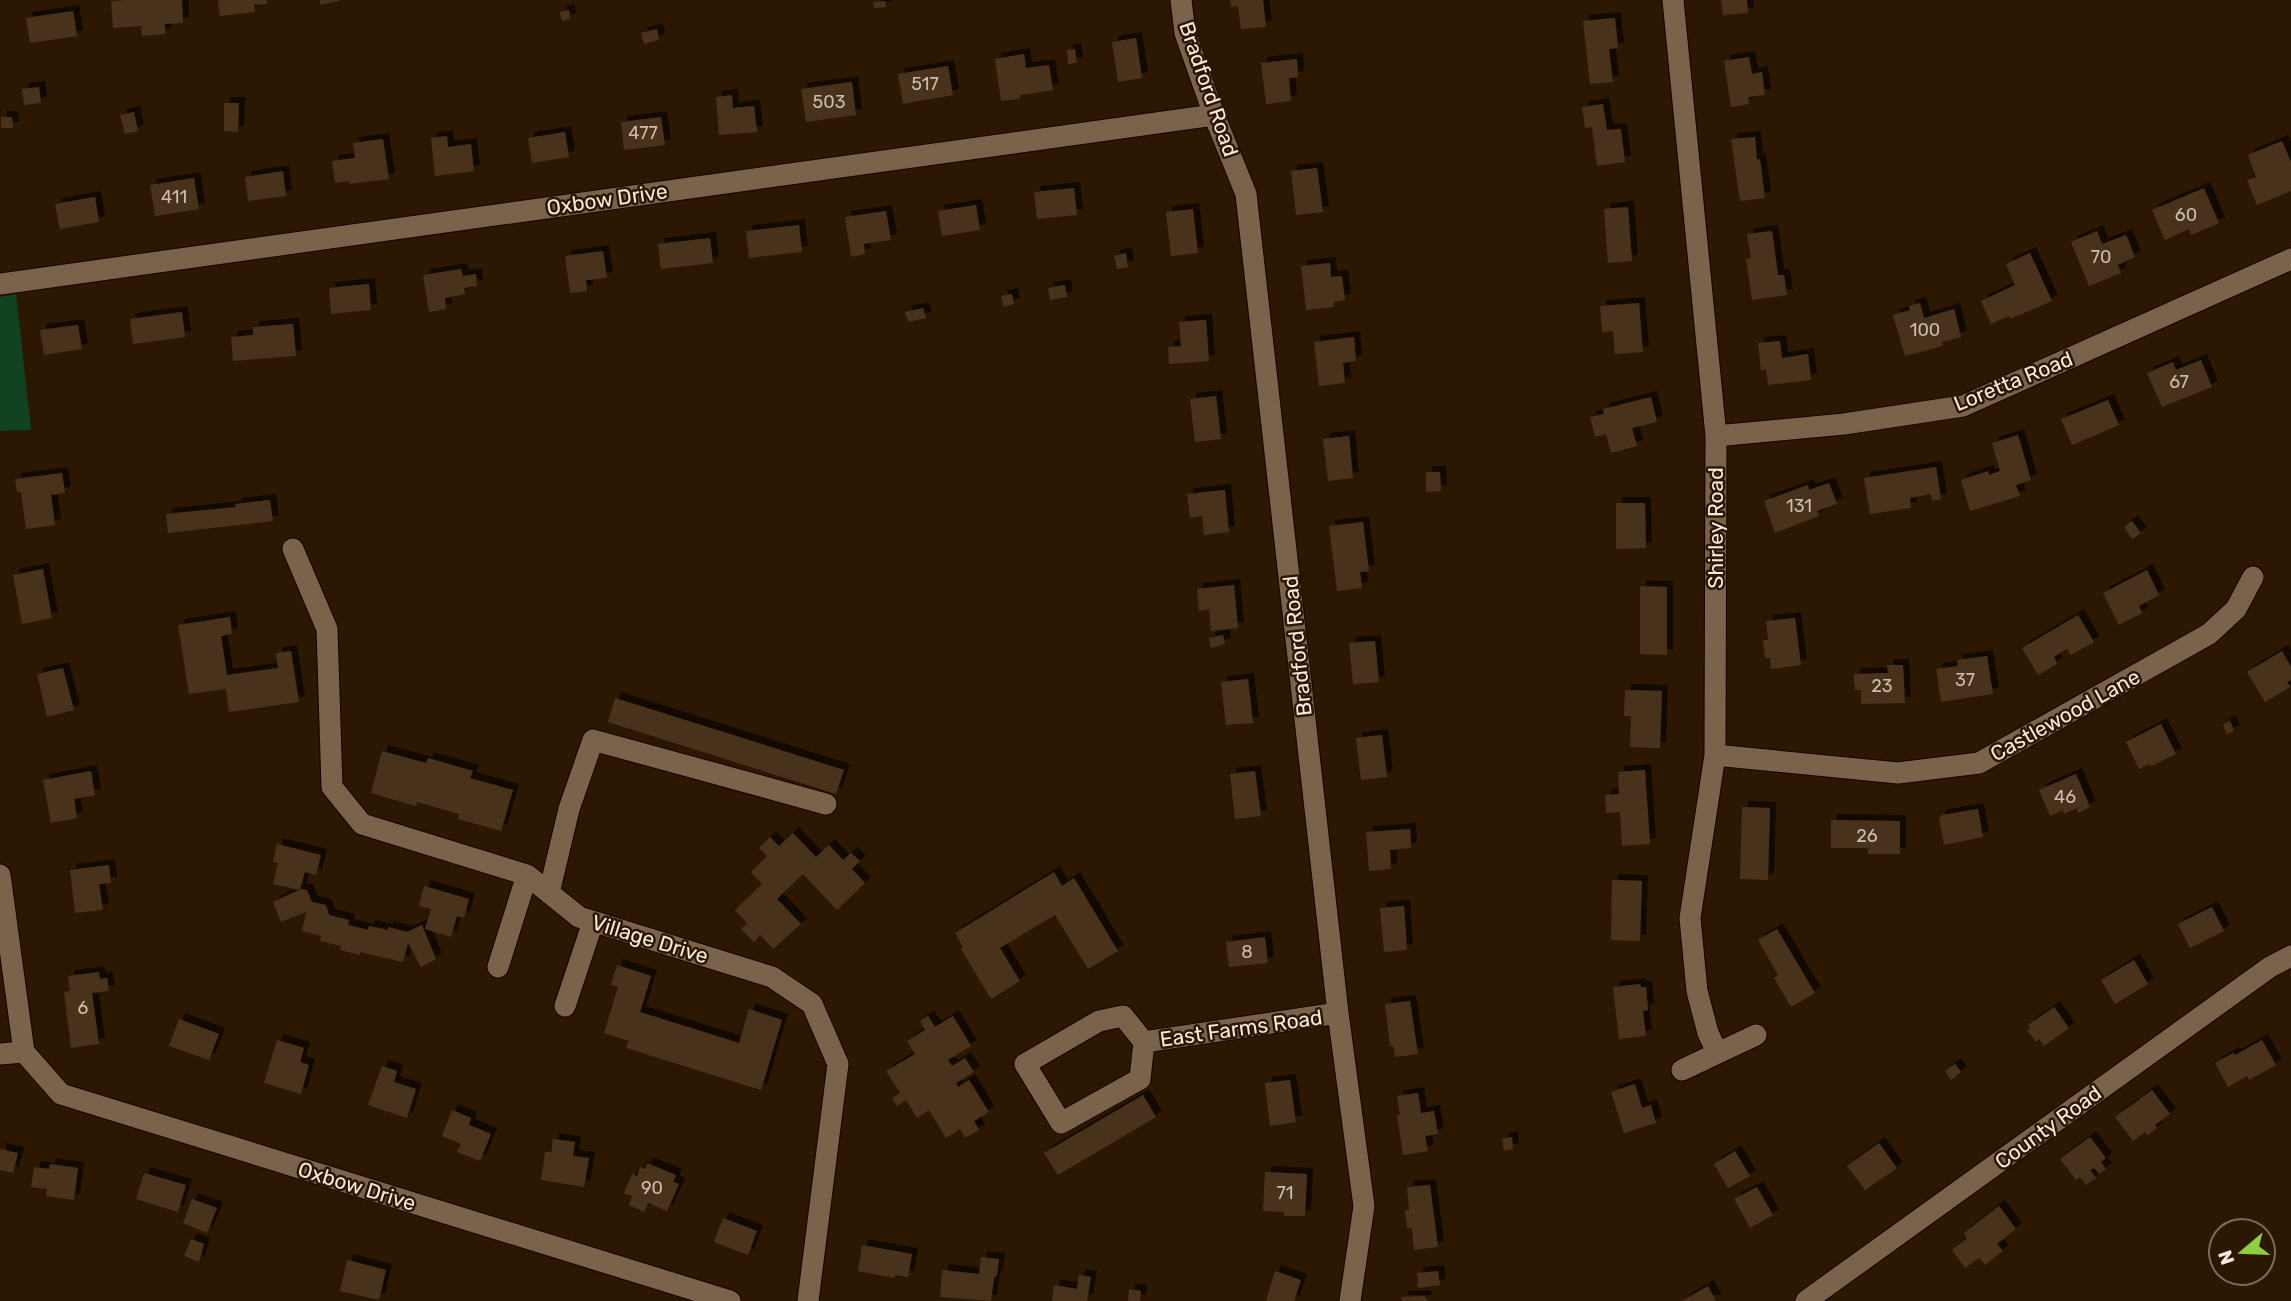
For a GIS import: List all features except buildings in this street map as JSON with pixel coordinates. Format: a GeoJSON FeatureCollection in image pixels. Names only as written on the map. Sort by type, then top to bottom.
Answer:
{"type":"FeatureCollection","features":[{"type":"Feature","properties":{"kind":"street","name":"Bradford Road"},"geometry":{"type":"LineString","coordinates":[[1181,0],[1185,33],[1246,194],[1338,1013],[1364,1206],[1350,1301]]}},
{"type":"Feature","properties":{"kind":"street","name":"Shirley Road"},"geometry":{"type":"LineString","coordinates":[[1674,0],[1716,436],[1715,755],[1690,918],[1697,991],[1708,1033],[1717,1052]]}},
{"type":"Feature","properties":{"kind":"street","name":"Oxbow Drive"},"geometry":{"type":"LineString","coordinates":[[0,284],[1214,115]]}},
{"type":"Feature","properties":{"kind":"street","name":"Loretta Road"},"geometry":{"type":"LineString","coordinates":[[1716,436],[1844,424],[1963,406],[2291,259]]}},
{"type":"Feature","properties":{"kind":"street","name":"Village Drive"},"geometry":{"type":"LineString","coordinates":[[293,549],[327,629],[332,788],[362,824],[527,876],[579,917],[772,976],[812,1004],[838,1064],[808,1301]]}},
{"type":"Feature","properties":{"kind":"street","name":"Castlewood Lane"},"geometry":{"type":"LineString","coordinates":[[1715,755],[1898,773],[1979,763],[2209,634],[2236,609],[2253,577]]}},
{"type":"Feature","properties":{"kind":"street"},"geometry":{"type":"LineString","coordinates":[[549,893],[569,809],[593,740],[826,804]]}},
{"type":"Feature","properties":{"kind":"street"},"geometry":{"type":"LineString","coordinates":[[0,875],[24,1052],[0,1055]]}},
{"type":"Feature","properties":{"kind":"street"},"geometry":{"type":"LineString","coordinates":[[498,967],[527,876]]}},
{"type":"Feature","properties":{"kind":"street"},"geometry":{"type":"LineString","coordinates":[[565,1006],[593,922]]}},
{"type":"Feature","properties":{"kind":"street","name":"County Road"},"geometry":{"type":"LineString","coordinates":[[1807,1301],[2270,967],[2291,956]]}},
{"type":"Feature","properties":{"kind":"street","name":"East Farms Road"},"geometry":{"type":"LineString","coordinates":[[1144,1042],[1338,1013]]}},
{"type":"Feature","properties":{"kind":"street"},"geometry":{"type":"LineString","coordinates":[[1123,1016],[1144,1042],[1140,1079],[1061,1124],[1025,1064],[1099,1021],[1123,1016]]}},
{"type":"Feature","properties":{"kind":"street"},"geometry":{"type":"LineString","coordinates":[[1682,1070],[1756,1035]]}},
{"type":"Feature","properties":{"kind":"street","name":"Oxbow Drive"},"geometry":{"type":"LineString","coordinates":[[24,1052],[61,1094],[730,1301]]}},
{"type":"Feature","properties":{"kind":"green space"},"geometry":{"type":"Polygon","coordinates":[[[16,294],[31,430],[0,431],[0,297],[16,294]]]}}]}
